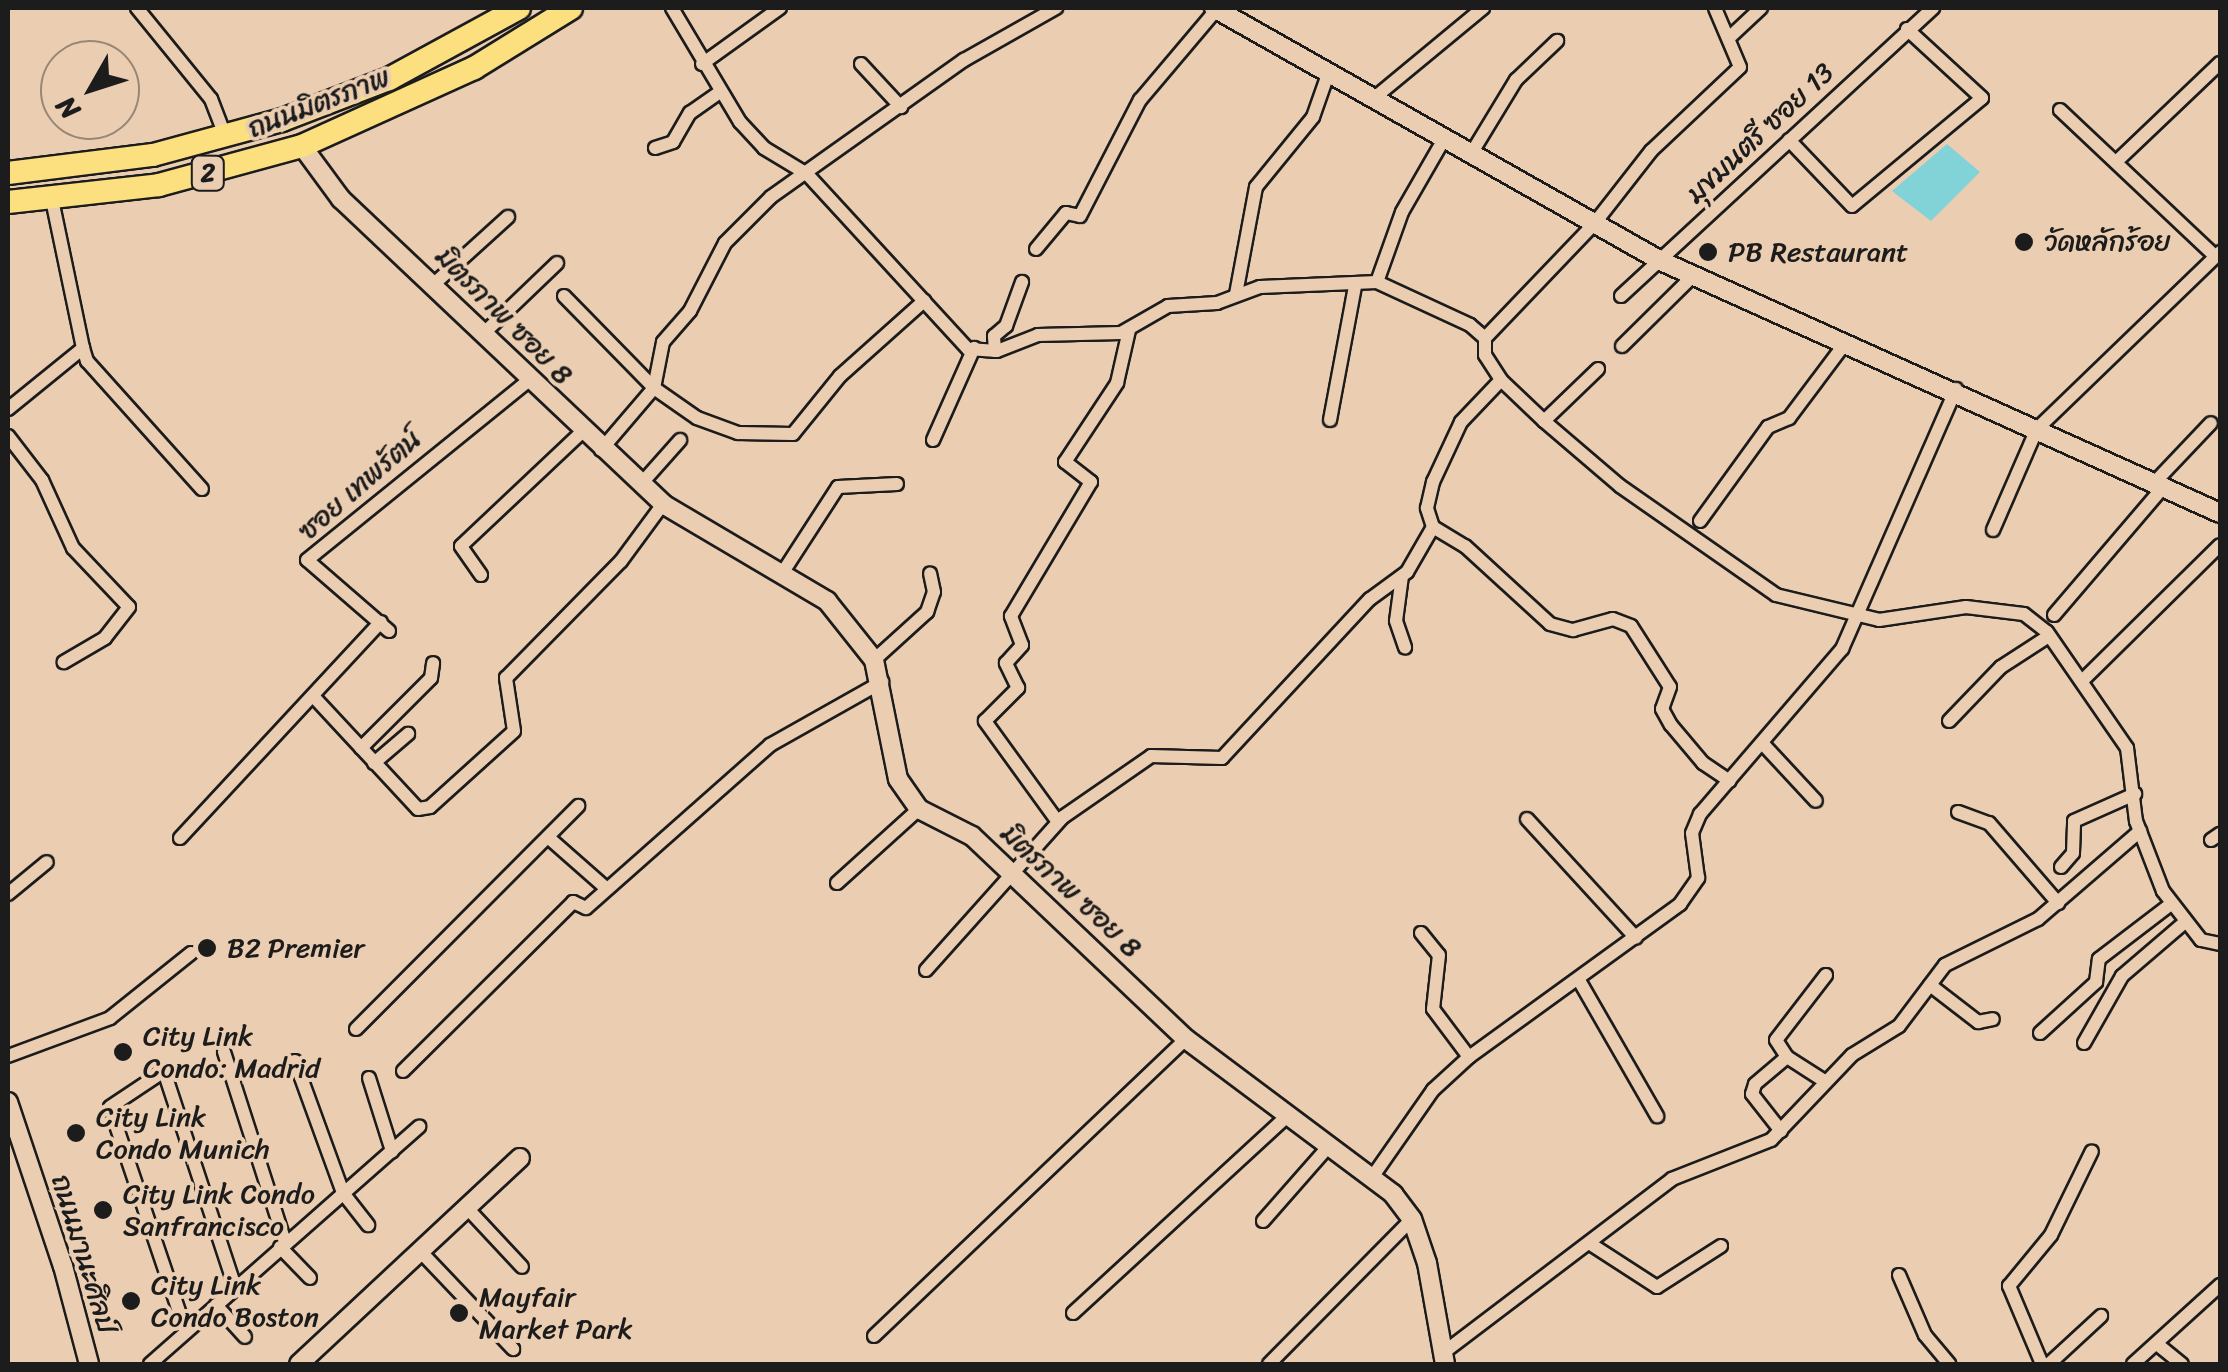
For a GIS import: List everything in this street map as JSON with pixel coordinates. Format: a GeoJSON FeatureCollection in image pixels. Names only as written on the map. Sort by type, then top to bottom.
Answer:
{"type":"FeatureCollection","features":[{"type":"Feature","properties":{"kind":"highway","name":"ถนนมิตรภาพ"},"geometry":{"type":"LineString","coordinates":[[8,173],[98,165],[226,138],[389,79],[519,8]]}},
{"type":"Feature","properties":{"kind":"highway","name":"ถนนมิตรภาพ"},"geometry":{"type":"LineString","coordinates":[[8,202],[159,185],[302,146],[474,68],[571,8]]}},
{"type":"Feature","properties":{"kind":"street"},"geometry":{"type":"LineString","coordinates":[[137,8],[210,100],[226,138]]}},
{"type":"Feature","properties":{"kind":"street"},"geometry":{"type":"LineString","coordinates":[[672,8],[719,93],[764,148],[807,174],[924,301],[974,348],[994,351],[1038,335],[1130,330],[1168,306],[1217,304],[1260,287],[1355,288],[1377,282],[1485,338]]}},
{"type":"Feature","properties":{"kind":"street"},"geometry":{"type":"LineString","coordinates":[[702,64],[780,8]]}},
{"type":"Feature","properties":{"kind":"street"},"geometry":{"type":"LineString","coordinates":[[602,450],[654,388],[662,342],[690,311],[726,243],[771,197],[964,60],[1056,8]]}},
{"type":"Feature","properties":{"kind":"street"},"geometry":{"type":"LineString","coordinates":[[1036,248],[1066,213],[1080,216],[1140,100],[1216,8],[1327,77],[1661,261],[1956,389],[2220,513]]}},
{"type":"Feature","properties":{"kind":"street"},"geometry":{"type":"LineString","coordinates":[[1373,99],[1483,8]]}},
{"type":"Feature","properties":{"kind":"street"},"geometry":{"type":"LineString","coordinates":[[1715,8],[1740,67],[1651,151],[1594,224],[1485,338],[1485,355],[1501,380],[1620,486],[1776,595],[1855,617],[1902,620],[1966,607],[2024,614],[2049,636],[2128,748],[2140,830],[2171,904],[2201,940],[2220,944]]}},
{"type":"Feature","properties":{"kind":"street"},"geometry":{"type":"LineString","coordinates":[[1730,36],[1761,8]]}},
{"type":"Feature","properties":{"kind":"street","name":"มุขมนตรี ซอย 13"},"geometry":{"type":"LineString","coordinates":[[1621,296],[1933,8]]}},
{"type":"Feature","properties":{"kind":"street"},"geometry":{"type":"LineString","coordinates":[[1789,140],[1852,206],[1982,98],[1907,29]]}},
{"type":"Feature","properties":{"kind":"street"},"geometry":{"type":"LineString","coordinates":[[1471,154],[1516,80],[1557,41]]}},
{"type":"Feature","properties":{"kind":"street"},"geometry":{"type":"LineString","coordinates":[[2116,162],[2220,63]]}},
{"type":"Feature","properties":{"kind":"street"},"geometry":{"type":"LineString","coordinates":[[861,64],[901,107]]}},
{"type":"Feature","properties":{"kind":"street"},"geometry":{"type":"LineString","coordinates":[[1236,294],[1256,187],[1312,117],[1327,77]]}},
{"type":"Feature","properties":{"kind":"street"},"geometry":{"type":"LineString","coordinates":[[654,148],[673,142],[690,113],[719,93]]}},
{"type":"Feature","properties":{"kind":"street"},"geometry":{"type":"LineString","coordinates":[[1993,530],[2037,429],[2218,253],[2060,110]]}},
{"type":"Feature","properties":{"kind":"street"},"geometry":{"type":"LineString","coordinates":[[1377,282],[1402,212],[1444,139]]}},
{"type":"Feature","properties":{"kind":"street","name":"มิตรภาพ ซอย 8"},"geometry":{"type":"LineString","coordinates":[[302,146],[340,199],[434,284],[582,432],[664,504],[827,600],[874,660],[882,682],[898,779],[920,809],[972,836],[1186,1038],[1372,1176],[1412,1219],[1444,1359]]}},
{"type":"Feature","properties":{"kind":"street"},"geometry":{"type":"LineString","coordinates":[[52,199],[87,362],[202,489]]}},
{"type":"Feature","properties":{"kind":"street"},"geometry":{"type":"LineString","coordinates":[[434,284],[508,217]]}},
{"type":"Feature","properties":{"kind":"street"},"geometry":{"type":"LineString","coordinates":[[482,335],[556,263]]}},
{"type":"Feature","properties":{"kind":"street"},"geometry":{"type":"LineString","coordinates":[[1622,346],[1692,276]]}},
{"type":"Feature","properties":{"kind":"street"},"geometry":{"type":"LineString","coordinates":[[994,351],[994,336],[1006,326],[1022,282]]}},
{"type":"Feature","properties":{"kind":"street"},"geometry":{"type":"LineString","coordinates":[[1330,420],[1355,288]]}},
{"type":"Feature","properties":{"kind":"street"},"geometry":{"type":"LineString","coordinates":[[564,296],[654,388],[697,418],[738,433],[793,434],[840,376],[924,301]]}},
{"type":"Feature","properties":{"kind":"street"},"geometry":{"type":"LineString","coordinates":[[1058,822],[985,721],[1018,688],[1006,663],[1022,645],[1011,616],[1090,482],[1066,462],[1117,383],[1130,330]]}},
{"type":"Feature","properties":{"kind":"street"},"geometry":{"type":"LineString","coordinates":[[1700,521],[1768,427],[1789,418],[1846,342]]}},
{"type":"Feature","properties":{"kind":"street"},"geometry":{"type":"LineString","coordinates":[[8,408],[83,348]]}},
{"type":"Feature","properties":{"kind":"street"},"geometry":{"type":"LineString","coordinates":[[933,440],[974,348]]}},
{"type":"Feature","properties":{"kind":"street"},"geometry":{"type":"LineString","coordinates":[[1544,420],[1598,368]]}},
{"type":"Feature","properties":{"kind":"street"},"geometry":{"type":"LineString","coordinates":[[1501,380],[1461,422],[1433,482],[1427,508],[1433,527],[1465,546],[1550,624],[1574,630],[1612,619],[1630,626],[1649,645],[1670,688],[1662,709],[1671,725],[1703,763],[1730,780]]}},
{"type":"Feature","properties":{"kind":"street","name":"ซอย เทพรัตน์"},"geometry":{"type":"LineString","coordinates":[[313,696],[385,626],[307,560],[528,381]]}},
{"type":"Feature","properties":{"kind":"street"},"geometry":{"type":"LineString","coordinates":[[1372,1176],[1433,1090],[1469,1057],[1580,982],[1680,904],[1698,878],[1692,833],[1730,780],[1764,745],[1842,649],[1956,389]]}},
{"type":"Feature","properties":{"kind":"street"},"geometry":{"type":"LineString","coordinates":[[2054,615],[2211,422]]}},
{"type":"Feature","properties":{"kind":"street"},"geometry":{"type":"LineString","coordinates":[[481,575],[461,546],[582,432]]}},
{"type":"Feature","properties":{"kind":"street"},"geometry":{"type":"LineString","coordinates":[[8,436],[42,480],[73,548],[130,607],[105,638],[64,662]]}},
{"type":"Feature","properties":{"kind":"street"},"geometry":{"type":"LineString","coordinates":[[641,484],[680,440]]}},
{"type":"Feature","properties":{"kind":"street"},"geometry":{"type":"LineString","coordinates":[[784,572],[838,487],[896,484]]}},
{"type":"Feature","properties":{"kind":"street"},"geometry":{"type":"LineString","coordinates":[[180,838],[313,696],[418,809],[430,808],[514,732],[504,690],[514,666],[604,580],[664,504]]}},
{"type":"Feature","properties":{"kind":"street"},"geometry":{"type":"LineString","coordinates":[[926,970],[1017,875],[1058,822],[1151,756],[1222,758],[1370,599],[1402,576],[1433,527]]}},
{"type":"Feature","properties":{"kind":"street"},"geometry":{"type":"LineString","coordinates":[[2082,680],[2220,545]]}},
{"type":"Feature","properties":{"kind":"street"},"geometry":{"type":"LineString","coordinates":[[874,660],[927,612],[934,592],[930,573]]}},
{"type":"Feature","properties":{"kind":"street"},"geometry":{"type":"LineString","coordinates":[[1402,576],[1396,621],[1404,647]]}},
{"type":"Feature","properties":{"kind":"street"},"geometry":{"type":"LineString","coordinates":[[1949,721],[2001,666],[2049,636]]}},
{"type":"Feature","properties":{"kind":"street"},"geometry":{"type":"LineString","coordinates":[[361,748],[431,678],[433,664]]}},
{"type":"Feature","properties":{"kind":"street"},"geometry":{"type":"LineString","coordinates":[[403,1071],[573,902],[586,908],[770,745],[882,682]]}},
{"type":"Feature","properties":{"kind":"street"},"geometry":{"type":"LineString","coordinates":[[374,762],[408,734]]}},
{"type":"Feature","properties":{"kind":"street"},"geometry":{"type":"LineString","coordinates":[[1764,745],[1816,801]]}},
{"type":"Feature","properties":{"kind":"street"},"geometry":{"type":"LineString","coordinates":[[2061,867],[2073,853],[2074,821],[2135,794]]}},
{"type":"Feature","properties":{"kind":"street"},"geometry":{"type":"LineString","coordinates":[[356,1029],[578,806]]}},
{"type":"Feature","properties":{"kind":"street"},"geometry":{"type":"LineString","coordinates":[[836,883],[920,809]]}},
{"type":"Feature","properties":{"kind":"street"},"geometry":{"type":"LineString","coordinates":[[1958,812],[1989,823],[2058,903]]}},
{"type":"Feature","properties":{"kind":"street"},"geometry":{"type":"LineString","coordinates":[[1527,819],[1636,938]]}},
{"type":"Feature","properties":{"kind":"street"},"geometry":{"type":"LineString","coordinates":[[1444,1359],[1672,1179],[1772,1140],[1852,1055],[1899,1026],[1954,958],[2058,903],[2140,830]]}},
{"type":"Feature","properties":{"kind":"street"},"geometry":{"type":"LineString","coordinates":[[549,838],[606,888]]}},
{"type":"Feature","properties":{"kind":"street"},"geometry":{"type":"LineString","coordinates":[[8,894],[48,862]]}},
{"type":"Feature","properties":{"kind":"street"},"geometry":{"type":"LineString","coordinates":[[2040,1034],[2096,982],[2099,959],[2171,904]]}},
{"type":"Feature","properties":{"kind":"street"},"geometry":{"type":"LineString","coordinates":[[2084,1043],[2122,976],[2185,922]]}},
{"type":"Feature","properties":{"kind":"street"},"geometry":{"type":"LineString","coordinates":[[1422,934],[1440,955],[1434,1010],[1469,1057]]}},
{"type":"Feature","properties":{"kind":"street"},"geometry":{"type":"LineString","coordinates":[[8,1056],[110,1018],[191,953]]}},
{"type":"Feature","properties":{"kind":"street"},"geometry":{"type":"LineString","coordinates":[[1826,975],[1776,1040],[1786,1057],[1826,1082]]}},
{"type":"Feature","properties":{"kind":"street"},"geometry":{"type":"LineString","coordinates":[[1580,982],[1657,1116]]}},
{"type":"Feature","properties":{"kind":"street"},"geometry":{"type":"LineString","coordinates":[[1930,985],[1978,1022],[1993,1019]]}},
{"type":"Feature","properties":{"kind":"street"},"geometry":{"type":"LineString","coordinates":[[874,1336],[1186,1038]]}},
{"type":"Feature","properties":{"kind":"street"},"geometry":{"type":"LineString","coordinates":[[224,1052],[282,1245],[310,1278]]}},
{"type":"Feature","properties":{"kind":"street"},"geometry":{"type":"LineString","coordinates":[[1780,1131],[1752,1088],[1786,1057]]}},
{"type":"Feature","properties":{"kind":"street"},"geometry":{"type":"LineString","coordinates":[[294,1061],[343,1193],[368,1224]]}},
{"type":"Feature","properties":{"kind":"street"},"geometry":{"type":"LineString","coordinates":[[186,1332],[110,1107],[164,1071],[235,1286]]}},
{"type":"Feature","properties":{"kind":"street"},"geometry":{"type":"LineString","coordinates":[[368,1078],[392,1150]]}},
{"type":"Feature","properties":{"kind":"street","name":"ถนนมานะศิลป์"},"geometry":{"type":"LineString","coordinates":[[8,1102],[64,1266],[88,1364]]}},
{"type":"Feature","properties":{"kind":"street"},"geometry":{"type":"LineString","coordinates":[[1073,1313],[1287,1116]]}},
{"type":"Feature","properties":{"kind":"street"},"geometry":{"type":"LineString","coordinates":[[156,1362],[235,1286],[419,1127]]}},
{"type":"Feature","properties":{"kind":"street"},"geometry":{"type":"LineString","coordinates":[[1263,1221],[1329,1146]]}},
{"type":"Feature","properties":{"kind":"street"},"geometry":{"type":"LineString","coordinates":[[2092,1151],[2051,1235],[2009,1286],[2045,1364],[2101,1316]]}},
{"type":"Feature","properties":{"kind":"street"},"geometry":{"type":"LineString","coordinates":[[299,1364],[520,1158]]}},
{"type":"Feature","properties":{"kind":"street"},"geometry":{"type":"LineString","coordinates":[[468,1209],[522,1267]]}},
{"type":"Feature","properties":{"kind":"street"},"geometry":{"type":"LineString","coordinates":[[1269,1364],[1412,1219]]}},
{"type":"Feature","properties":{"kind":"street"},"geometry":{"type":"LineString","coordinates":[[1589,1243],[1658,1287],[1721,1246]]}},
{"type":"Feature","properties":{"kind":"street"},"geometry":{"type":"LineString","coordinates":[[421,1252],[513,1349]]}},
{"type":"Feature","properties":{"kind":"street"},"geometry":{"type":"LineString","coordinates":[[1899,1276],[1925,1335],[1949,1364]]}},
{"type":"Feature","properties":{"kind":"street"},"geometry":{"type":"LineString","coordinates":[[2132,1364],[2220,1284]]}},
{"type":"Feature","properties":{"kind":"street"},"geometry":{"type":"LineString","coordinates":[[216,1306],[245,1337]]}},
{"type":"Feature","properties":{"kind":"street"},"geometry":{"type":"LineString","coordinates":[[2157,1344],[2182,1364]]}},
{"type":"Feature","properties":{"kind":"water"},"geometry":{"type":"Polygon","coordinates":[[[1947,144],[1980,172],[1931,221],[1892,191],[1947,144]]]}},
{"type":"Feature","properties":{"kind":"place","name":"วัดหลักร้อย"},"geometry":{"type":"Point","coordinates":[2024,242]}},
{"type":"Feature","properties":{"kind":"place","name":"PB Restaurant"},"geometry":{"type":"Point","coordinates":[1708,252]}},
{"type":"Feature","properties":{"kind":"place","name":"B2 Premier"},"geometry":{"type":"Point","coordinates":[207,948]}},
{"type":"Feature","properties":{"kind":"place","name":"City Link Condo: Madrid"},"geometry":{"type":"Point","coordinates":[123,1052]}},
{"type":"Feature","properties":{"kind":"place","name":"City Link Condo Munich"},"geometry":{"type":"Point","coordinates":[76,1133]}},
{"type":"Feature","properties":{"kind":"place","name":"City Link Condo Sanfrancisco"},"geometry":{"type":"Point","coordinates":[103,1210]}},
{"type":"Feature","properties":{"kind":"place","name":"City Link Condo Boston"},"geometry":{"type":"Point","coordinates":[131,1301]}},
{"type":"Feature","properties":{"kind":"place","name":"Mayfair Market Park"},"geometry":{"type":"Point","coordinates":[459,1313]}}]}
